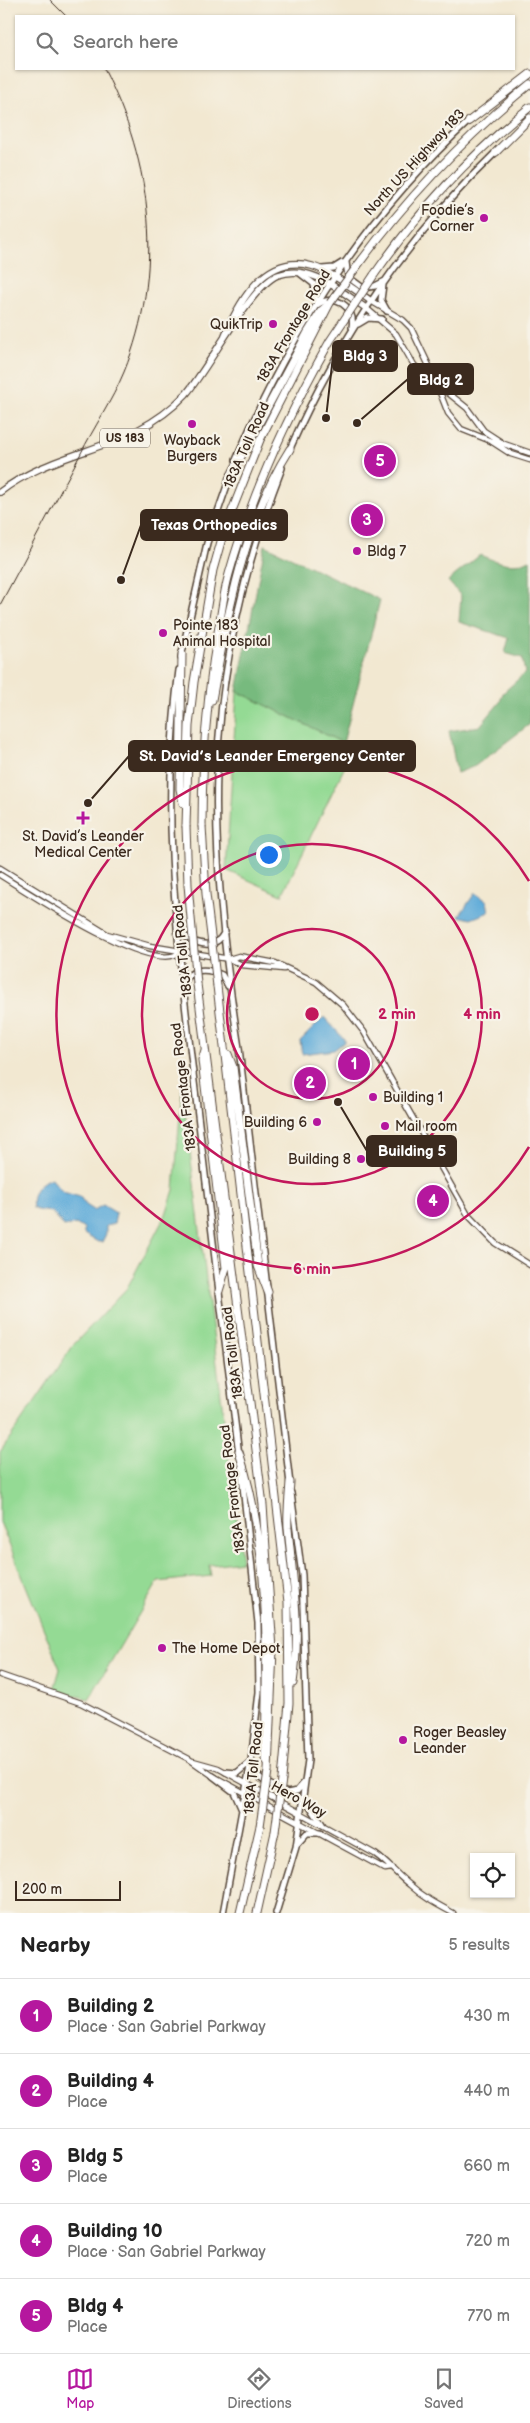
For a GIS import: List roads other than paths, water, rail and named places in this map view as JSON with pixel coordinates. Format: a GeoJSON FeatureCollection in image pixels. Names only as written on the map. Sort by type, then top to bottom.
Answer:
{"type":"FeatureCollection","features":[{"type":"Feature","properties":{"kind":"highway"},"geometry":{"type":"LineString","coordinates":[[469,121],[530,74]]}},
{"type":"Feature","properties":{"kind":"highway"},"geometry":{"type":"LineString","coordinates":[[229,479],[321,311],[330,304],[404,206],[444,162],[486,120],[530,84]]}},
{"type":"Feature","properties":{"kind":"highway","name":"183A Toll Road"},"geometry":{"type":"LineString","coordinates":[[257,1913],[274,1832],[290,1703],[288,1602],[206,894],[202,826],[204,742],[209,684],[229,575],[250,510],[294,404],[330,341],[396,243],[452,178],[530,107]]}},
{"type":"Feature","properties":{"kind":"highway"},"geometry":{"type":"LineString","coordinates":[[496,152],[530,120]]}},
{"type":"Feature","properties":{"kind":"highway","name":"183A Toll Road"},"geometry":{"type":"LineString","coordinates":[[240,1913],[260,1826],[270,1758],[273,1649],[263,1506],[197,984],[189,893],[186,826],[189,726],[194,682],[214,570],[224,531],[260,440],[311,332]]}},
{"type":"Feature","properties":{"kind":"highway"},"geometry":{"type":"LineString","coordinates":[[204,742],[227,620],[252,530],[266,493],[290,449]]}},
{"type":"Feature","properties":{"kind":"highway"},"geometry":{"type":"LineString","coordinates":[[182,654],[180,789],[186,815]]}},
{"type":"Feature","properties":{"kind":"highway"},"geometry":{"type":"LineString","coordinates":[[224,1047],[233,1067],[258,1266],[268,1292]]}},
{"type":"Feature","properties":{"kind":"highway"},"geometry":{"type":"LineString","coordinates":[[206,1048],[202,1060],[226,1268],[220,1291]]}},
{"type":"Feature","properties":{"kind":"highway"},"geometry":{"type":"LineString","coordinates":[[239,1452],[254,1506],[264,1592],[267,1632],[265,1758],[268,1767]]}},
{"type":"Feature","properties":{"kind":"highway"},"geometry":{"type":"LineString","coordinates":[[290,1482],[288,1526],[295,1578],[296,1637],[295,1672],[290,1703]]}},
{"type":"Feature","properties":{"kind":"main road","name":"North US Highway 183"},"geometry":{"type":"LineString","coordinates":[[346,260],[365,234],[410,181],[469,121],[530,70]]}},
{"type":"Feature","properties":{"kind":"main road"},"geometry":{"type":"LineString","coordinates":[[276,1913],[296,1847],[304,1796],[308,1760],[306,1644],[302,1575],[239,1048],[230,991],[220,876],[216,806],[219,740],[225,680],[235,622],[252,555],[273,492],[312,402],[366,308],[384,282],[421,232],[496,152]]}},
{"type":"Feature","properties":{"kind":"main road"},"geometry":{"type":"LineString","coordinates":[[346,260],[345,267],[348,277],[363,288],[384,282]]}},
{"type":"Feature","properties":{"kind":"main road"},"geometry":{"type":"LineString","coordinates":[[275,276],[284,265],[298,264],[331,269],[346,260]]}},
{"type":"Feature","properties":{"kind":"main road","name":"183A Frontage Road"},"geometry":{"type":"LineString","coordinates":[[223,1913],[246,1793],[258,1717],[258,1623],[183,988],[170,853],[170,776],[176,694],[182,654],[202,560],[229,479],[262,399],[315,306],[346,260]]}},
{"type":"Feature","properties":{"kind":"main road","name":"US 183"},"geometry":{"type":"LineString","coordinates":[[221,344],[232,320],[258,281],[271,271],[284,265]]}},
{"type":"Feature","properties":{"kind":"main road"},"geometry":{"type":"LineString","coordinates":[[318,268],[371,301]]}},
{"type":"Feature","properties":{"kind":"main road"},"geometry":{"type":"LineString","coordinates":[[275,276],[298,273],[316,276],[366,308]]}},
{"type":"Feature","properties":{"kind":"main road"},"geometry":{"type":"LineString","coordinates":[[298,273],[309,278],[314,284],[315,306]]}},
{"type":"Feature","properties":{"kind":"main road","name":"US 183"},"geometry":{"type":"LineString","coordinates":[[0,492],[40,467],[112,443],[156,421],[186,394],[257,292],[275,276]]}},
{"type":"Feature","properties":{"kind":"main road"},"geometry":{"type":"LineString","coordinates":[[384,282],[381,300],[387,310]]}},
{"type":"Feature","properties":{"kind":"main road"},"geometry":{"type":"LineString","coordinates":[[315,306],[323,300],[330,299],[348,308],[354,317],[352,332]]}},
{"type":"Feature","properties":{"kind":"main road"},"geometry":{"type":"LineString","coordinates":[[356,325],[368,318],[382,319]]}},
{"type":"Feature","properties":{"kind":"main road"},"geometry":{"type":"LineString","coordinates":[[178,928],[184,937],[190,941],[210,944],[219,940],[225,931]]}},
{"type":"Feature","properties":{"kind":"main road"},"geometry":{"type":"LineString","coordinates":[[183,988],[189,974],[197,970],[222,975],[230,991]]}},
{"type":"Feature","properties":{"kind":"main road"},"geometry":{"type":"LineString","coordinates":[[226,1772],[237,1773],[251,1761],[260,1778],[287,1792],[297,1791],[305,1782]]}},
{"type":"Feature","properties":{"kind":"main road"},"geometry":{"type":"LineString","coordinates":[[213,1776],[234,1792],[242,1813]]}},
{"type":"Feature","properties":{"kind":"main road"},"geometry":{"type":"LineString","coordinates":[[304,1796],[322,1824]]}},
{"type":"Feature","properties":{"kind":"main road"},"geometry":{"type":"LineString","coordinates":[[296,1847],[307,1833],[320,1833]]}},
{"type":"Feature","properties":{"kind":"street"},"geometry":{"type":"LineString","coordinates":[[371,301],[411,328],[431,370],[447,392],[468,408],[484,430],[504,444],[530,453]]}},
{"type":"Feature","properties":{"kind":"street"},"geometry":{"type":"LineString","coordinates":[[366,308],[382,319],[396,334],[414,365],[439,390],[448,413],[461,429],[491,442],[511,454],[530,460]]}},
{"type":"Feature","properties":{"kind":"street"},"geometry":{"type":"LineString","coordinates":[[0,868],[107,934],[144,945],[173,948],[180,952],[228,959],[242,965],[285,969]]}},
{"type":"Feature","properties":{"kind":"street"},"geometry":{"type":"LineString","coordinates":[[0,875],[114,942],[155,955],[172,958],[180,952]]}},
{"type":"Feature","properties":{"kind":"street"},"geometry":{"type":"LineString","coordinates":[[228,959],[238,956],[268,961],[316,982],[331,993],[355,1020],[468,1215],[495,1243],[530,1264]]}},
{"type":"Feature","properties":{"kind":"street","name":"Hero Way"},"geometry":{"type":"LineString","coordinates":[[0,1675],[81,1703],[189,1760],[213,1776],[386,1869],[394,1870]]}},
{"type":"Feature","properties":{"kind":"street","name":"Hero Way"},"geometry":{"type":"LineString","coordinates":[[189,1760],[226,1772],[375,1854],[389,1863],[394,1870]]}},
{"type":"Feature","properties":{"kind":"street"},"geometry":{"type":"LineString","coordinates":[[394,1870],[426,1898],[453,1913]]}},
{"type":"Feature","properties":{"kind":"water"},"geometry":{"type":"Polygon","coordinates":[[[475,893],[487,901],[489,912],[471,919],[459,916],[475,893]]]}},
{"type":"Feature","properties":{"kind":"water"},"geometry":{"type":"Polygon","coordinates":[[[324,1017],[344,1039],[344,1042],[334,1050],[302,1054],[300,1041],[324,1017]]]}},
{"type":"Feature","properties":{"kind":"water"},"geometry":{"type":"Polygon","coordinates":[[[51,1178],[63,1192],[80,1197],[86,1205],[94,1210],[103,1205],[116,1213],[114,1224],[106,1226],[106,1234],[102,1242],[98,1242],[84,1234],[84,1229],[76,1224],[64,1227],[52,1212],[33,1208],[32,1203],[36,1189],[51,1178]]]}},
{"type":"Feature","properties":{"kind":"railway"},"geometry":{"type":"LineString","coordinates":[[50,0],[65,15]]}},
{"type":"Feature","properties":{"kind":"railway"},"geometry":{"type":"LineString","coordinates":[[0,605],[119,383],[137,334],[145,296],[149,257],[148,219],[143,180],[134,142],[121,105],[104,70]]}},
{"type":"Feature","properties":{"kind":"place","name":"Foodie’s Corner"},"geometry":{"type":"Point","coordinates":[484,218]}},
{"type":"Feature","properties":{"kind":"place","name":"QuikTrip"},"geometry":{"type":"Point","coordinates":[273,324]}},
{"type":"Feature","properties":{"kind":"place","name":"Bldg 3"},"geometry":{"type":"Point","coordinates":[326,418]}},
{"type":"Feature","properties":{"kind":"place","name":"Bldg 2"},"geometry":{"type":"Point","coordinates":[357,423]}},
{"type":"Feature","properties":{"kind":"place","name":"Wayback Burgers"},"geometry":{"type":"Point","coordinates":[192,424]}},
{"type":"Feature","properties":{"kind":"place","name":"Bldg 4"},"geometry":{"type":"Point","coordinates":[380,461]}},
{"type":"Feature","properties":{"kind":"place","name":"Bldg 5"},"geometry":{"type":"Point","coordinates":[367,520]}},
{"type":"Feature","properties":{"kind":"place","name":"Bldg 7"},"geometry":{"type":"Point","coordinates":[357,551]}},
{"type":"Feature","properties":{"kind":"place","name":"Texas Orthopedics"},"geometry":{"type":"Point","coordinates":[121,580]}},
{"type":"Feature","properties":{"kind":"place","name":"Pointe 183 Animal Hospital"},"geometry":{"type":"Point","coordinates":[163,633]}},
{"type":"Feature","properties":{"kind":"place","name":"St. David’s Leander Emergency Center"},"geometry":{"type":"Point","coordinates":[88,803]}},
{"type":"Feature","properties":{"kind":"place","name":"St. David’s Leander Medical Center"},"geometry":{"type":"Point","coordinates":[83,818]}},
{"type":"Feature","properties":{"kind":"place","name":"Building 2"},"geometry":{"type":"Point","coordinates":[354,1064]}},
{"type":"Feature","properties":{"kind":"place","name":"Building 4"},"geometry":{"type":"Point","coordinates":[310,1083]}},
{"type":"Feature","properties":{"kind":"place","name":"Building 1"},"geometry":{"type":"Point","coordinates":[373,1097]}},
{"type":"Feature","properties":{"kind":"place","name":"Building 5"},"geometry":{"type":"Point","coordinates":[338,1102]}},
{"type":"Feature","properties":{"kind":"place","name":"Building 6"},"geometry":{"type":"Point","coordinates":[317,1122]}},
{"type":"Feature","properties":{"kind":"place","name":"Mail room"},"geometry":{"type":"Point","coordinates":[385,1126]}},
{"type":"Feature","properties":{"kind":"place","name":"Building 8"},"geometry":{"type":"Point","coordinates":[361,1159]}},
{"type":"Feature","properties":{"kind":"place","name":"Building 10"},"geometry":{"type":"Point","coordinates":[433,1201]}},
{"type":"Feature","properties":{"kind":"place","name":"The Home Depot"},"geometry":{"type":"Point","coordinates":[162,1648]}},
{"type":"Feature","properties":{"kind":"place","name":"Roger Beasley Leander"},"geometry":{"type":"Point","coordinates":[403,1740]}}]}
